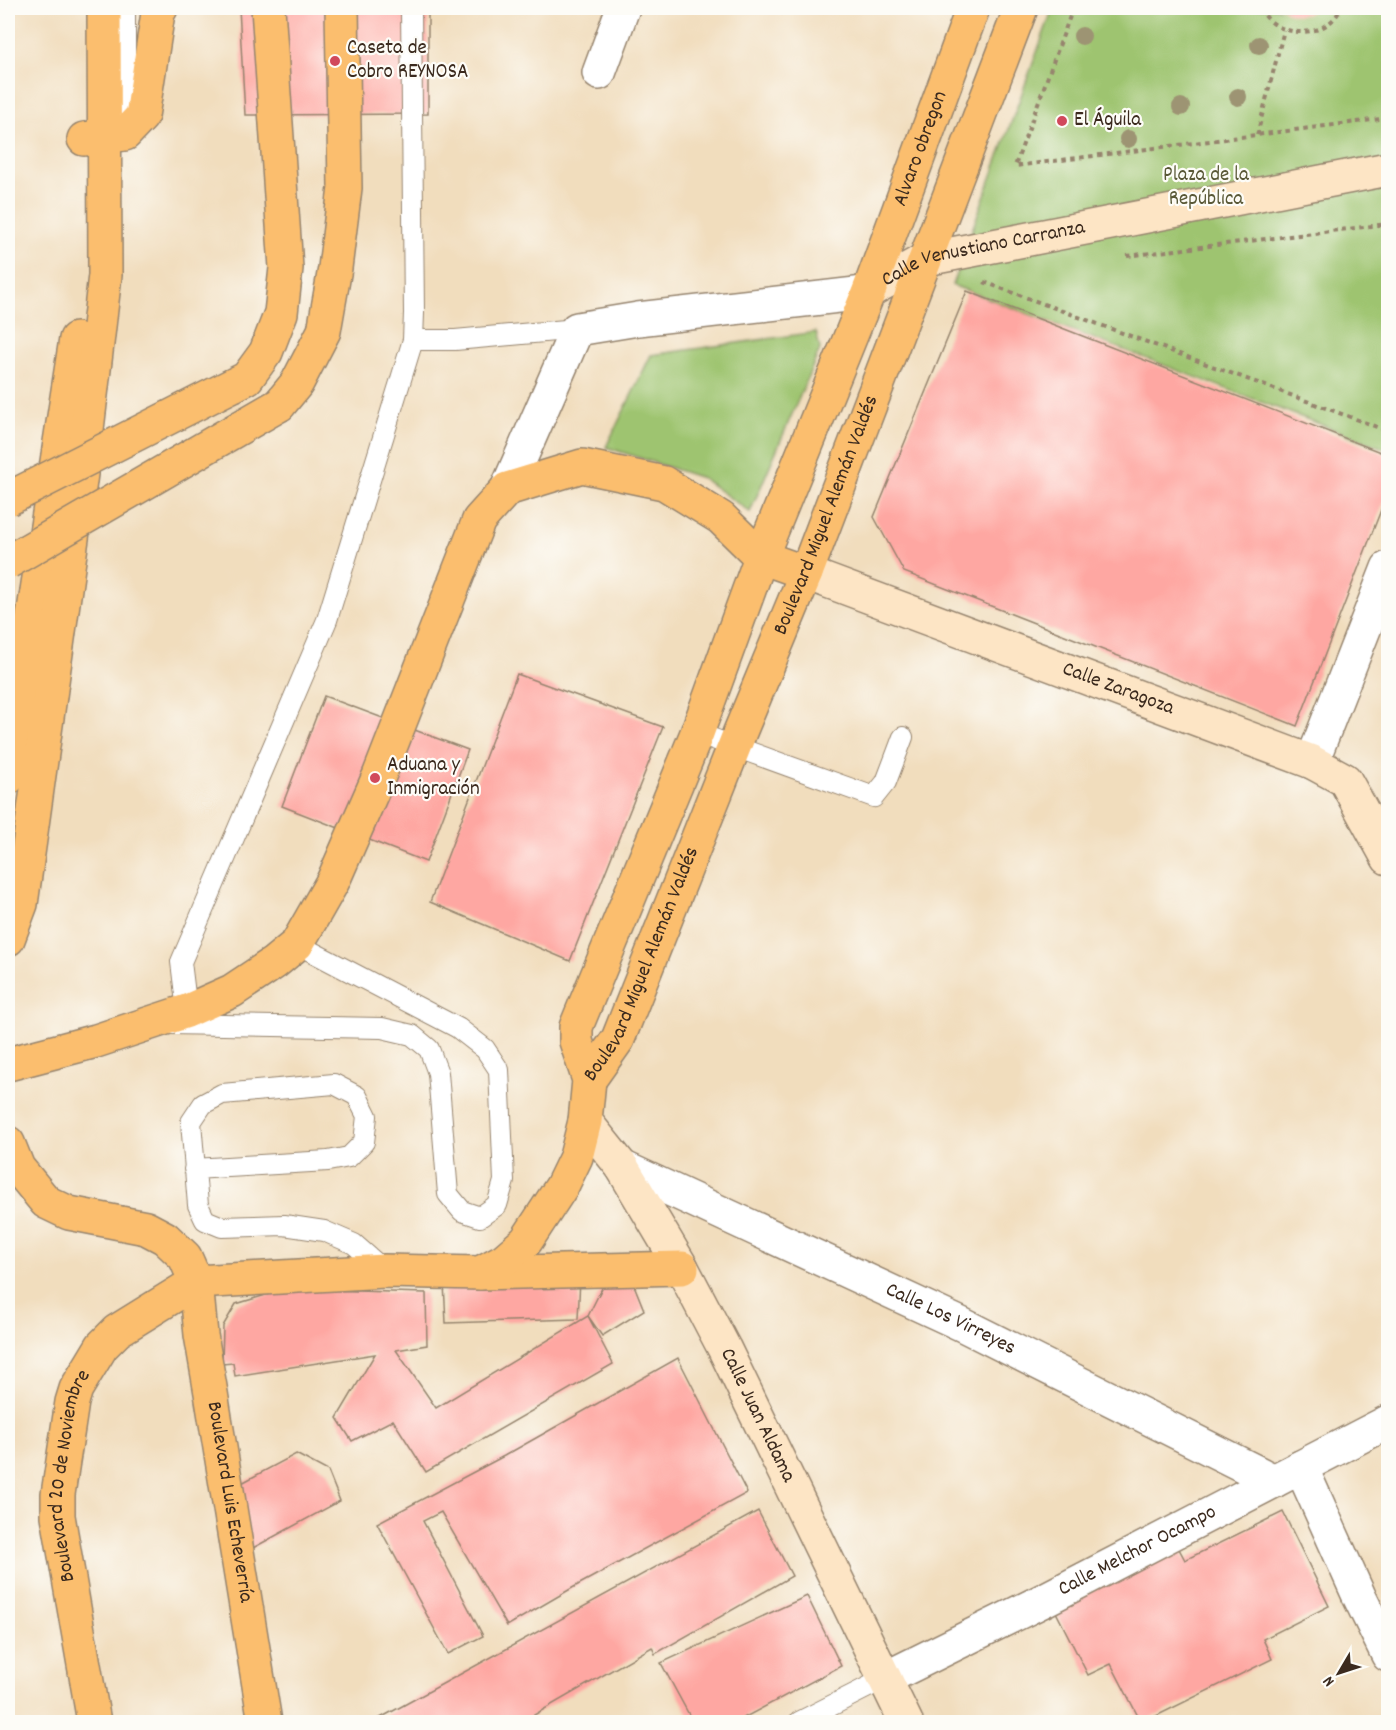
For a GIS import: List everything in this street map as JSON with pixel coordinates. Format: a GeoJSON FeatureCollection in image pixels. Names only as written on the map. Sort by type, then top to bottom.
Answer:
{"type":"FeatureCollection","features":[{"type":"Feature","properties":{"kind":"main road"},"geometry":{"type":"LineString","coordinates":[[8,778],[87,269],[104,137],[82,8]]}},
{"type":"Feature","properties":{"kind":"main road"},"geometry":{"type":"LineString","coordinates":[[8,939],[21,904],[86,438],[105,275],[104,8]]}},
{"type":"Feature","properties":{"kind":"main road"},"geometry":{"type":"LineString","coordinates":[[104,137],[142,116],[158,12],[161,8]]}},
{"type":"Feature","properties":{"kind":"main road"},"geometry":{"type":"LineString","coordinates":[[8,499],[247,378],[266,352],[281,313],[286,268],[268,8]]}},
{"type":"Feature","properties":{"kind":"main road"},"geometry":{"type":"LineString","coordinates":[[8,562],[279,405],[297,383],[324,331],[345,188],[342,8]]}},
{"type":"Feature","properties":{"kind":"main road","name":"Alvaro obregon"},"geometry":{"type":"LineString","coordinates":[[869,291],[973,8]]}},
{"type":"Feature","properties":{"kind":"main road","name":"Alvaro obregon"},"geometry":{"type":"LineString","coordinates":[[926,259],[1021,8]]}},
{"type":"Feature","properties":{"kind":"main road","name":"Calle Venustiano Carranza"},"geometry":{"type":"LineString","coordinates":[[869,291],[926,259],[1389,169]]}},
{"type":"Feature","properties":{"kind":"main road","name":"Boulevard Miguel Alemán Valdés"},"geometry":{"type":"LineString","coordinates":[[589,1080],[618,1039],[806,573],[926,259]]}},
{"type":"Feature","properties":{"kind":"main road","name":"Boulevard Miguel Alemán Valdés"},"geometry":{"type":"LineString","coordinates":[[589,1080],[576,1041],[576,1027],[697,732],[761,557],[869,291]]}},
{"type":"Feature","properties":{"kind":"main road"},"geometry":{"type":"LineString","coordinates":[[8,1064],[96,1041],[187,1011],[232,991],[274,963],[297,944],[333,881],[379,776],[479,520],[507,489],[582,466],[664,483],[721,518],[761,557],[806,573]]}},
{"type":"Feature","properties":{"kind":"main road","name":"Calle Zaragoza"},"geometry":{"type":"LineString","coordinates":[[806,573],[1312,762],[1345,780],[1389,858]]}},
{"type":"Feature","properties":{"kind":"main road"},"geometry":{"type":"LineString","coordinates":[[480,1274],[504,1260],[526,1241],[562,1186],[576,1157],[585,1121],[589,1080]]}},
{"type":"Feature","properties":{"kind":"main road","name":"Calle Juan Aldama"},"geometry":{"type":"LineString","coordinates":[[585,1121],[622,1167],[682,1269],[724,1348],[906,1722]]}},
{"type":"Feature","properties":{"kind":"main road","name":"Boulevard Luis Echeverría"},"geometry":{"type":"LineString","coordinates":[[8,1143],[18,1168],[46,1202],[69,1213],[146,1228],[165,1238],[185,1257],[196,1282],[209,1381],[265,1722]]}},
{"type":"Feature","properties":{"kind":"main road"},"geometry":{"type":"LineString","coordinates":[[196,1282],[386,1271],[480,1274],[682,1269]]}},
{"type":"Feature","properties":{"kind":"main road","name":"Boulevard 20 de Noviembre"},"geometry":{"type":"LineString","coordinates":[[94,1722],[58,1516],[58,1494],[72,1402],[76,1389],[102,1346],[117,1331],[196,1282]]}},
{"type":"Feature","properties":{"kind":"street"},"geometry":{"type":"LineString","coordinates":[[599,73],[623,8]]}},
{"type":"Feature","properties":{"kind":"street","name":"Calle Venustiano Carranza"},"geometry":{"type":"LineString","coordinates":[[577,329],[638,319],[869,291]]}},
{"type":"Feature","properties":{"kind":"street"},"geometry":{"type":"LineString","coordinates":[[507,489],[577,329]]}},
{"type":"Feature","properties":{"kind":"street"},"geometry":{"type":"LineString","coordinates":[[1312,762],[1389,568]]}},
{"type":"Feature","properties":{"kind":"street","name":"Calle Los Virreyes"},"geometry":{"type":"LineString","coordinates":[[622,1167],[1287,1474]]}},
{"type":"Feature","properties":{"kind":"street","name":"Calle Melchor Ocampo"},"geometry":{"type":"LineString","coordinates":[[884,1679],[1042,1601],[1389,1422]]}},
{"type":"Feature","properties":{"kind":"street"},"geometry":{"type":"LineString","coordinates":[[1287,1474],[1359,1596],[1389,1656]]}},
{"type":"Feature","properties":{"kind":"lane"},"geometry":{"type":"LineString","coordinates":[[104,137],[125,8]]}},
{"type":"Feature","properties":{"kind":"lane"},"geometry":{"type":"LineString","coordinates":[[187,1011],[181,962],[327,620],[413,340],[411,8]]}},
{"type":"Feature","properties":{"kind":"lane"},"geometry":{"type":"LineString","coordinates":[[413,340],[455,340],[577,329]]}},
{"type":"Feature","properties":{"kind":"lane"},"geometry":{"type":"LineString","coordinates":[[697,732],[874,797],[886,782],[903,737]]}},
{"type":"Feature","properties":{"kind":"lane"},"geometry":{"type":"LineString","coordinates":[[149,1023],[382,1028],[412,1035],[429,1049],[438,1072],[448,1194],[462,1211],[480,1217],[497,1204],[504,1181],[499,1070],[485,1049],[458,1028],[297,944]]}},
{"type":"Feature","properties":{"kind":"lane"},"geometry":{"type":"LineString","coordinates":[[194,1169],[328,1161],[349,1157],[364,1142],[367,1116],[357,1096],[334,1084],[222,1094],[203,1104],[191,1122],[194,1169],[198,1205],[205,1220],[222,1227],[284,1225],[324,1231],[354,1244],[386,1271]]}},
{"type":"Feature","properties":{"kind":"lane"},"geometry":{"type":"LineString","coordinates":[[798,1722],[884,1679]]}},
{"type":"Feature","properties":{"kind":"path"},"geometry":{"type":"LineString","coordinates":[[1073,8],[1015,166],[1389,118]]}},
{"type":"Feature","properties":{"kind":"path"},"geometry":{"type":"LineString","coordinates":[[1260,8],[1272,23],[1284,30],[1299,33],[1315,30],[1328,23],[1341,8]]}},
{"type":"Feature","properties":{"kind":"path"},"geometry":{"type":"LineString","coordinates":[[1366,8],[1389,17]]}},
{"type":"Feature","properties":{"kind":"path"},"geometry":{"type":"LineString","coordinates":[[1257,135],[1284,30]]}},
{"type":"Feature","properties":{"kind":"path"},"geometry":{"type":"LineString","coordinates":[[1119,257],[1389,224]]}},
{"type":"Feature","properties":{"kind":"path"},"geometry":{"type":"LineString","coordinates":[[978,280],[1389,431]]}},
{"type":"Feature","properties":{"kind":"green space","name":"Plaza de la República"},"geometry":{"type":"Polygon","coordinates":[[[1053,8],[1388,8],[1388,450],[952,285],[1053,8]]]}},
{"type":"Feature","properties":{"kind":"green space"},"geometry":{"type":"Polygon","coordinates":[[[816,332],[820,349],[750,512],[702,478],[606,447],[651,355],[816,332]]]}},
{"type":"Feature","properties":{"kind":"building","name":"Caseta de Cobro REYNOSA"},"geometry":{"type":"Polygon","coordinates":[[[239,8],[428,8],[428,114],[245,115],[239,8]]]}},
{"type":"Feature","properties":{"kind":"building"},"geometry":{"type":"Polygon","coordinates":[[[1281,8],[1319,8],[1307,14],[1298,15],[1281,8]]]}},
{"type":"Feature","properties":{"kind":"building"},"geometry":{"type":"Polygon","coordinates":[[[967,291],[1388,455],[1388,492],[1297,726],[904,572],[874,517],[967,291]]]}},
{"type":"Feature","properties":{"kind":"building"},"geometry":{"type":"Polygon","coordinates":[[[517,674],[663,727],[570,961],[430,902],[517,674]]]}},
{"type":"Feature","properties":{"kind":"building","name":"Aduana y Inmigración"},"geometry":{"type":"Polygon","coordinates":[[[324,696],[468,750],[426,862],[282,806],[324,696]]]}},
{"type":"Feature","properties":{"kind":"building"},"geometry":{"type":"Polygon","coordinates":[[[580,1279],[578,1319],[446,1323],[444,1283],[580,1279]]]}},
{"type":"Feature","properties":{"kind":"building"},"geometry":{"type":"Polygon","coordinates":[[[632,1280],[644,1310],[602,1336],[588,1316],[605,1282],[632,1280]]]}},
{"type":"Feature","properties":{"kind":"building"},"geometry":{"type":"Polygon","coordinates":[[[286,1289],[426,1293],[427,1345],[396,1350],[436,1408],[588,1316],[613,1364],[426,1472],[393,1420],[352,1441],[337,1418],[375,1354],[235,1376],[233,1363],[222,1364],[223,1326],[236,1304],[286,1289]]]}},
{"type":"Feature","properties":{"kind":"building"},"geometry":{"type":"Polygon","coordinates":[[[678,1358],[747,1493],[507,1626],[441,1512],[423,1521],[483,1636],[448,1654],[377,1523],[504,1456],[678,1358]]]}},
{"type":"Feature","properties":{"kind":"building"},"geometry":{"type":"Polygon","coordinates":[[[296,1454],[328,1471],[340,1501],[251,1549],[238,1485],[296,1454]]]}},
{"type":"Feature","properties":{"kind":"building"},"geometry":{"type":"Polygon","coordinates":[[[758,1511],[792,1576],[655,1654],[652,1647],[522,1722],[373,1722],[758,1511]]]}},
{"type":"Feature","properties":{"kind":"building"},"geometry":{"type":"Polygon","coordinates":[[[1283,1512],[1329,1606],[1263,1639],[1272,1659],[1144,1722],[1141,1722],[1111,1664],[1088,1675],[1054,1608],[1178,1547],[1185,1560],[1283,1512]]]}},
{"type":"Feature","properties":{"kind":"building"},"geometry":{"type":"Polygon","coordinates":[[[807,1596],[841,1666],[736,1722],[693,1722],[661,1663],[807,1596]]]}},
{"type":"Feature","properties":{"kind":"place","name":"Caseta de Cobro REYNOSA"},"geometry":{"type":"Point","coordinates":[335,61]}},
{"type":"Feature","properties":{"kind":"place","name":"El Águila"},"geometry":{"type":"Point","coordinates":[1062,121]}},
{"type":"Feature","properties":{"kind":"place","name":"Aduana y Inmigración"},"geometry":{"type":"Point","coordinates":[375,778]}}]}
